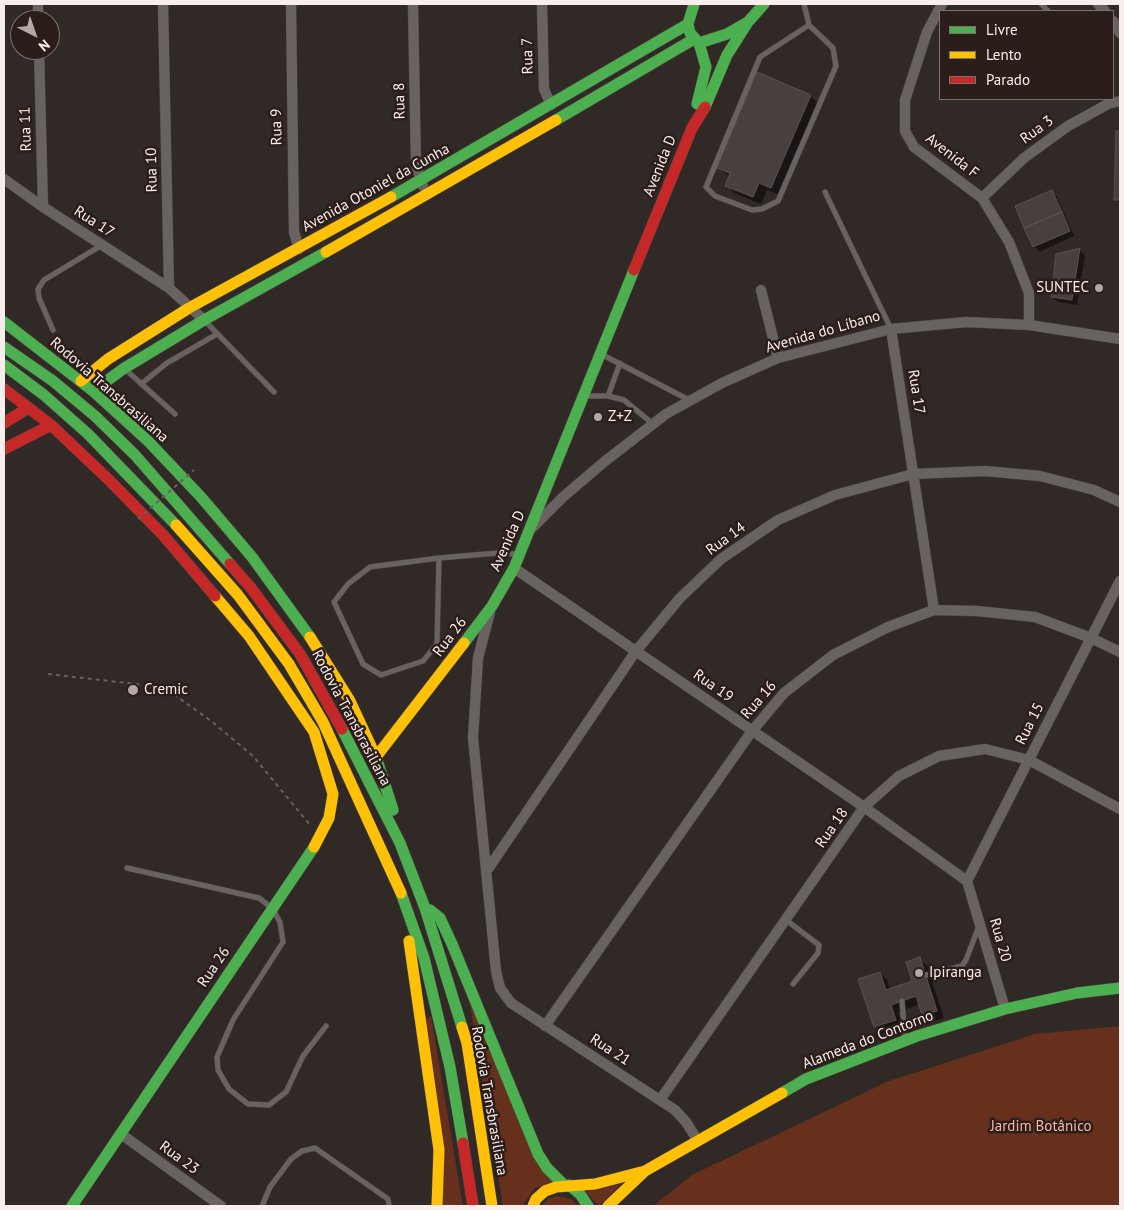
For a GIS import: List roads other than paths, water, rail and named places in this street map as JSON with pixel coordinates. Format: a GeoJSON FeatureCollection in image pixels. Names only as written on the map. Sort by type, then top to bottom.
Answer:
{"type":"FeatureCollection","features":[{"type":"Feature","properties":{"kind":"main road"},"geometry":{"type":"LineString","coordinates":[[688,24],[694,4]]}},
{"type":"Feature","properties":{"kind":"main road"},"geometry":{"type":"LineString","coordinates":[[758,14],[764,4]]}},
{"type":"Feature","properties":{"kind":"main road"},"geometry":{"type":"LineString","coordinates":[[748,22],[776,4]]}},
{"type":"Feature","properties":{"kind":"main road","name":"Avenida Otoniel da Cunha"},"geometry":{"type":"LineString","coordinates":[[93,391],[123,369],[204,320],[428,195],[697,41],[727,34],[748,22]]}},
{"type":"Feature","properties":{"kind":"main road","name":"Avenida D"},"geometry":{"type":"LineString","coordinates":[[492,606],[520,554],[582,396],[601,354],[692,128],[705,106],[727,55],[748,22]]}},
{"type":"Feature","properties":{"kind":"main road","name":"Avenida Otoniel da Cunha"},"geometry":{"type":"LineString","coordinates":[[81,381],[108,359],[189,308],[421,181],[688,24]]}},
{"type":"Feature","properties":{"kind":"main road","name":"Avenida D"},"geometry":{"type":"LineString","coordinates":[[688,24],[690,33],[697,41],[706,67],[692,128]]}},
{"type":"Feature","properties":{"kind":"main road","name":"Rodovia Transbrasiliana"},"geometry":{"type":"LineString","coordinates":[[4,322],[81,381],[148,441],[195,490],[252,557],[309,635],[350,701],[376,757],[393,812],[400,843]]}},
{"type":"Feature","properties":{"kind":"main road","name":"Rodovia Transbrasiliana"},"geometry":{"type":"LineString","coordinates":[[4,347],[53,381],[102,422],[135,455],[251,588],[300,654],[320,688],[400,843],[425,908],[467,1043],[492,1206]]}},
{"type":"Feature","properties":{"kind":"main road","name":"Rodovia Transbrasiliana"},"geometry":{"type":"LineString","coordinates":[[4,365],[44,395],[130,474],[238,595],[289,664],[322,722],[402,895],[424,958],[450,1067],[473,1206]]}},
{"type":"Feature","properties":{"kind":"main road"},"geometry":{"type":"LineString","coordinates":[[4,389],[51,425],[109,480],[177,551],[249,636],[314,732],[350,779]]}},
{"type":"Feature","properties":{"kind":"main road"},"geometry":{"type":"LineString","coordinates":[[4,423],[28,408]]}},
{"type":"Feature","properties":{"kind":"main road"},"geometry":{"type":"LineString","coordinates":[[4,449],[51,425]]}},
{"type":"Feature","properties":{"kind":"main road","name":"Rua 26"},"geometry":{"type":"LineString","coordinates":[[376,757],[492,606]]}},
{"type":"Feature","properties":{"kind":"main road","name":"Rua 26"},"geometry":{"type":"LineString","coordinates":[[72,1206],[320,837],[329,818],[333,794],[314,732]]}},
{"type":"Feature","properties":{"kind":"main road"},"geometry":{"type":"LineString","coordinates":[[402,895],[439,1150],[438,1206]]}},
{"type":"Feature","properties":{"kind":"main road"},"geometry":{"type":"LineString","coordinates":[[425,908],[440,918],[538,1154],[547,1168],[580,1194],[588,1206]]}},
{"type":"Feature","properties":{"kind":"main road","name":"Alameda do Contorno"},"geometry":{"type":"LineString","coordinates":[[608,1206],[646,1171],[806,1079],[905,1040],[1005,1009],[1077,993],[1120,988]]}},
{"type":"Feature","properties":{"kind":"main road","name":"Alameda do Contorno"},"geometry":{"type":"LineString","coordinates":[[567,1185],[595,1184],[646,1171]]}},
{"type":"Feature","properties":{"kind":"main road"},"geometry":{"type":"LineString","coordinates":[[533,1206],[536,1199],[546,1191],[567,1185]]}},
{"type":"Feature","properties":{"kind":"street","name":"Rua 10"},"geometry":{"type":"LineString","coordinates":[[163,4],[169,288]]}},
{"type":"Feature","properties":{"kind":"street","name":"Rua 9"},"geometry":{"type":"LineString","coordinates":[[291,4],[294,232],[299,249]]}},
{"type":"Feature","properties":{"kind":"street","name":"Rua 8"},"geometry":{"type":"LineString","coordinates":[[413,4],[416,166],[428,195]]}},
{"type":"Feature","properties":{"kind":"street","name":"Rua 7"},"geometry":{"type":"LineString","coordinates":[[542,4],[544,90],[551,105]]}},
{"type":"Feature","properties":{"kind":"street","name":"Avenida F"},"geometry":{"type":"LineString","coordinates":[[942,4],[927,32],[905,100],[905,130],[914,147],[982,198],[1008,242],[1029,292],[1029,325]]}},
{"type":"Feature","properties":{"kind":"street"},"geometry":{"type":"LineString","coordinates":[[1114,22],[1120,33]]}},
{"type":"Feature","properties":{"kind":"street","name":"Rua 11"},"geometry":{"type":"LineString","coordinates":[[39,60],[43,207]]}},
{"type":"Feature","properties":{"kind":"street","name":"Rua 3"},"geometry":{"type":"LineString","coordinates":[[982,198],[1024,158],[1068,126],[1108,104],[1120,101]]}},
{"type":"Feature","properties":{"kind":"street","name":"Rua 17"},"geometry":{"type":"LineString","coordinates":[[4,179],[43,207],[169,288]]}},
{"type":"Feature","properties":{"kind":"street"},"geometry":{"type":"LineString","coordinates":[[169,288],[204,320]]}},
{"type":"Feature","properties":{"kind":"street"},"geometry":{"type":"LineString","coordinates":[[761,290],[778,358]]}},
{"type":"Feature","properties":{"kind":"street","name":"Avenida do Líbano"},"geometry":{"type":"LineString","coordinates":[[529,532],[569,491],[653,424],[689,400],[778,358],[891,329],[966,322],[1029,325],[1120,339]]}},
{"type":"Feature","properties":{"kind":"street","name":"Rua 17"},"geometry":{"type":"LineString","coordinates":[[891,329],[934,610]]}},
{"type":"Feature","properties":{"kind":"street","name":"Rua 14"},"geometry":{"type":"LineString","coordinates":[[486,872],[636,651],[680,598],[721,559],[778,520],[835,495],[913,474],[985,471],[1040,476],[1094,490],[1120,502]]}},
{"type":"Feature","properties":{"kind":"street","name":"Rua 19"},"geometry":{"type":"LineString","coordinates":[[514,568],[864,807],[967,881]]}},
{"type":"Feature","properties":{"kind":"street","name":"Rua 15"},"geometry":{"type":"LineString","coordinates":[[967,881],[1120,581]]}},
{"type":"Feature","properties":{"kind":"street","name":"Avenida D"},"geometry":{"type":"LineString","coordinates":[[492,606],[478,658],[473,738],[496,971],[500,988]]}},
{"type":"Feature","properties":{"kind":"street","name":"Rua 16"},"geometry":{"type":"LineString","coordinates":[[545,1026],[752,731],[784,693],[833,655],[888,627],[934,610],[977,611],[1035,617],[1091,638],[1120,652]]}},
{"type":"Feature","properties":{"kind":"street","name":"Rua 18"},"geometry":{"type":"LineString","coordinates":[[660,1100],[864,807],[899,776],[939,756],[985,749],[1029,760],[1120,808]]}},
{"type":"Feature","properties":{"kind":"street","name":"Rua 20"},"geometry":{"type":"LineString","coordinates":[[967,881],[1005,1009]]}},
{"type":"Feature","properties":{"kind":"street","name":"Rua 21"},"geometry":{"type":"LineString","coordinates":[[500,988],[511,1003],[674,1110],[686,1122],[698,1141]]}},
{"type":"Feature","properties":{"kind":"street","name":"Rua 23"},"geometry":{"type":"LineString","coordinates":[[121,1134],[221,1206]]}},
{"type":"Feature","properties":{"kind":"lane"},"geometry":{"type":"LineString","coordinates":[[804,4],[809,25],[833,48],[836,66],[778,201],[762,210],[752,210],[715,196],[706,187],[760,57],[809,25]]}},
{"type":"Feature","properties":{"kind":"lane","name":"Rua 17"},"geometry":{"type":"LineString","coordinates":[[825,192],[891,329]]}},
{"type":"Feature","properties":{"kind":"lane"},"geometry":{"type":"LineString","coordinates":[[53,330],[39,298],[38,289],[44,280],[103,245]]}},
{"type":"Feature","properties":{"kind":"lane"},"geometry":{"type":"LineString","coordinates":[[204,320],[274,392]]}},
{"type":"Feature","properties":{"kind":"lane"},"geometry":{"type":"LineString","coordinates":[[141,384],[167,363],[217,334]]}},
{"type":"Feature","properties":{"kind":"lane"},"geometry":{"type":"LineString","coordinates":[[601,354],[689,400]]}},
{"type":"Feature","properties":{"kind":"lane"},"geometry":{"type":"LineString","coordinates":[[608,396],[620,363]]}},
{"type":"Feature","properties":{"kind":"lane"},"geometry":{"type":"LineString","coordinates":[[123,369],[175,414]]}},
{"type":"Feature","properties":{"kind":"lane"},"geometry":{"type":"LineString","coordinates":[[582,396],[608,396],[624,400],[653,424]]}},
{"type":"Feature","properties":{"kind":"lane"},"geometry":{"type":"LineString","coordinates":[[439,558],[437,644],[423,661],[381,675],[363,664],[334,602],[348,584],[370,567],[439,558],[498,553],[520,554]]}},
{"type":"Feature","properties":{"kind":"lane"},"geometry":{"type":"LineString","coordinates":[[127,868],[259,898],[272,908],[280,922],[282,942],[232,1020],[217,1058],[218,1070],[229,1089],[248,1104],[269,1104],[286,1092],[303,1056],[326,1026]]}},
{"type":"Feature","properties":{"kind":"lane"},"geometry":{"type":"LineString","coordinates":[[786,920],[819,945],[818,953],[793,984]]}},
{"type":"Feature","properties":{"kind":"lane"},"geometry":{"type":"LineString","coordinates":[[926,975],[962,966],[980,923]]}},
{"type":"Feature","properties":{"kind":"lane"},"geometry":{"type":"LineString","coordinates":[[902,1001],[905,1040]]}},
{"type":"Feature","properties":{"kind":"lane"},"geometry":{"type":"LineString","coordinates":[[262,1206],[270,1187],[290,1159],[302,1151],[315,1148],[388,1199],[389,1206]]}},
{"type":"Feature","properties":{"kind":"place","name":"SUNTEC"},"geometry":{"type":"Point","coordinates":[1099,288]}},
{"type":"Feature","properties":{"kind":"place","name":"Z+Z"},"geometry":{"type":"Point","coordinates":[598,417]}},
{"type":"Feature","properties":{"kind":"place","name":"Cremic"},"geometry":{"type":"Point","coordinates":[133,690]}},
{"type":"Feature","properties":{"kind":"place","name":"Ipiranga"},"geometry":{"type":"Point","coordinates":[919,973]}},
{"type":"Feature","properties":{"kind":"park label","name":"Jardim Botânico"},"geometry":{"type":"Point","coordinates":[1041,1127]}}]}
